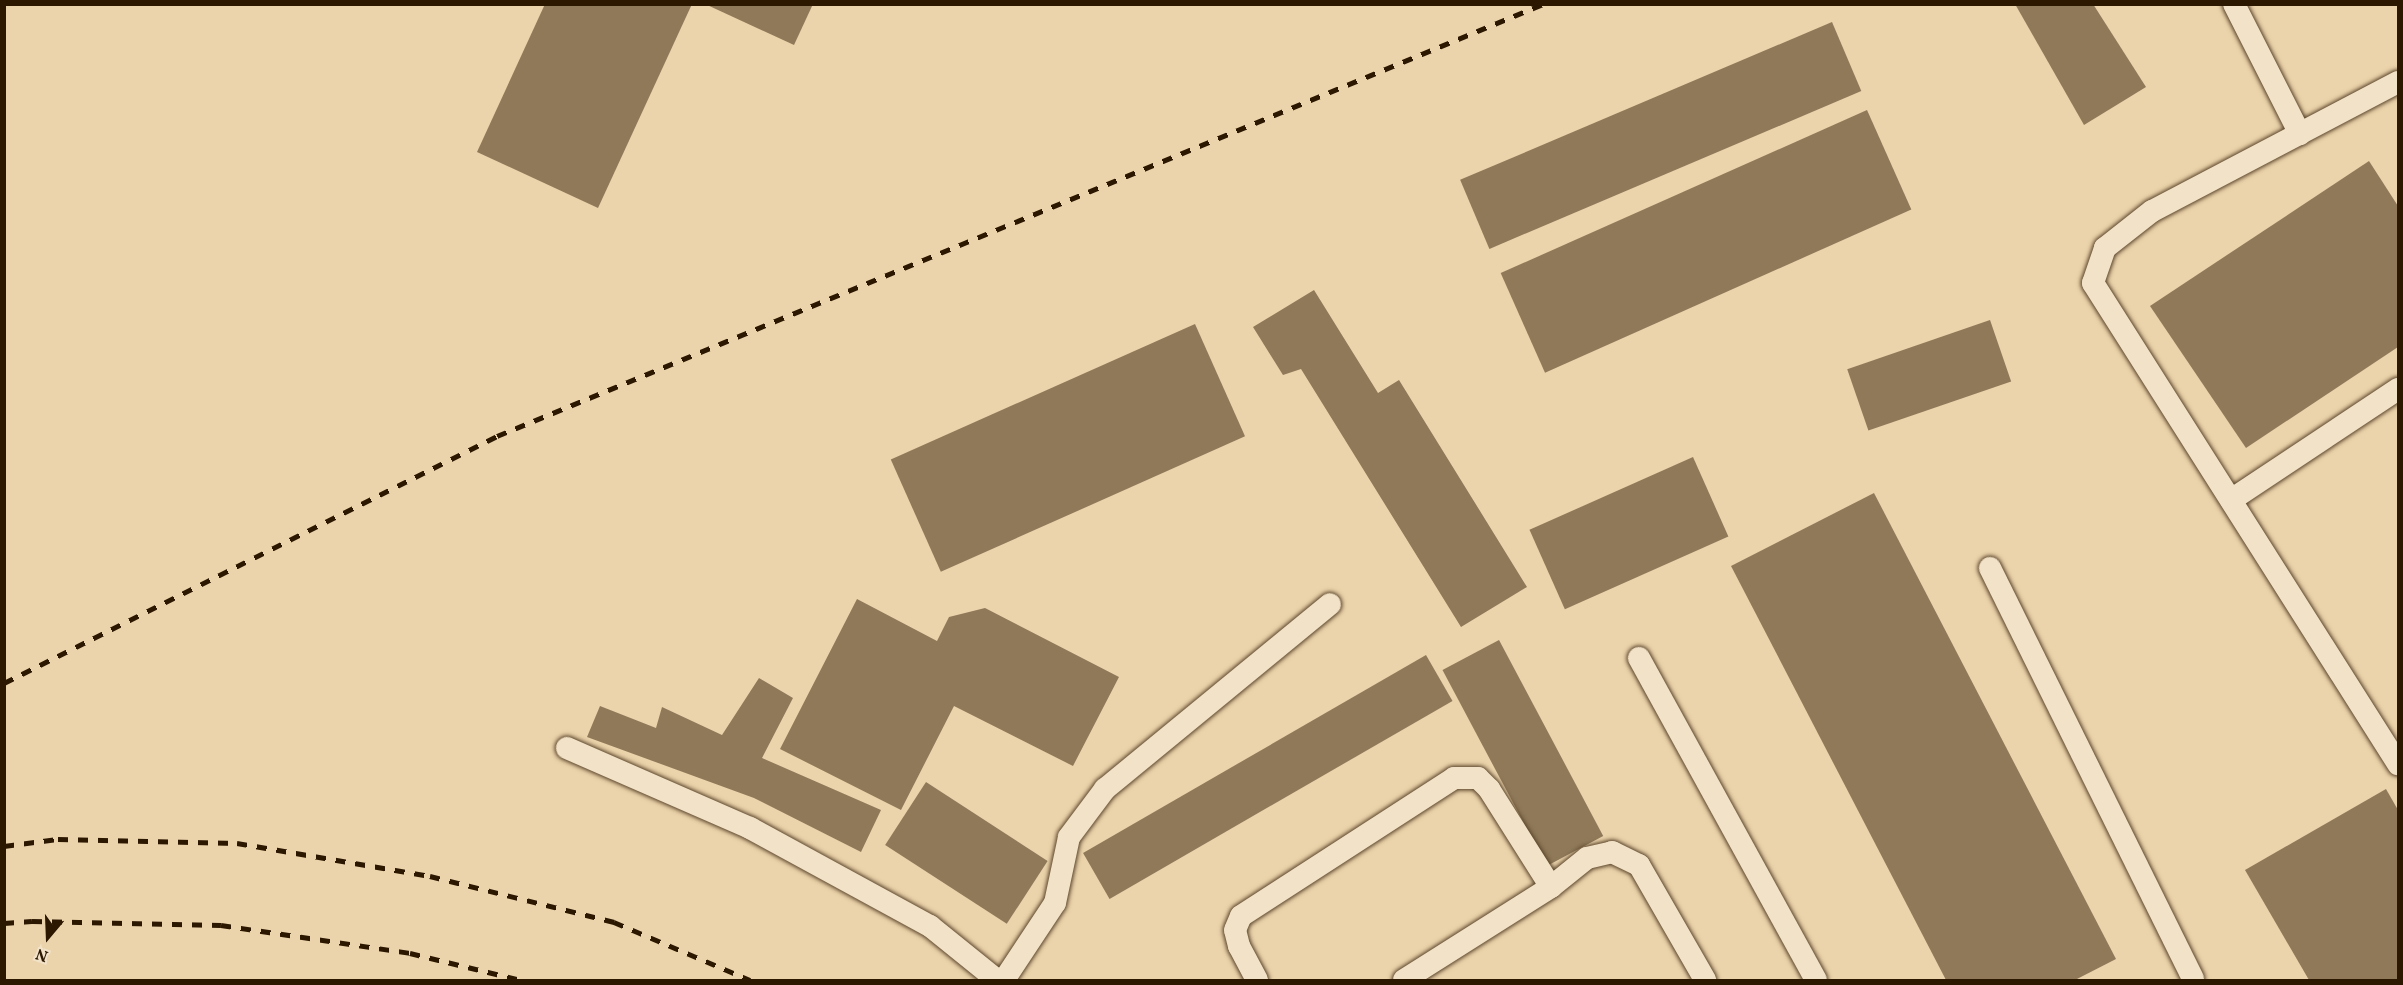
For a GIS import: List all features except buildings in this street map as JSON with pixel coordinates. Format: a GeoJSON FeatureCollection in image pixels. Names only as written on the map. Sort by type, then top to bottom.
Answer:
{"type":"FeatureCollection","features":[{"type":"Feature","properties":{"kind":"lane"},"geometry":{"type":"LineString","coordinates":[[2234,4],[2300,134]]}},
{"type":"Feature","properties":{"kind":"lane"},"geometry":{"type":"LineString","coordinates":[[2398,82],[2152,210],[2105,248],[2093,283],[2398,764]]}},
{"type":"Feature","properties":{"kind":"lane"},"geometry":{"type":"LineString","coordinates":[[2231,500],[2398,389]]}},
{"type":"Feature","properties":{"kind":"lane"},"geometry":{"type":"LineString","coordinates":[[1990,568],[2192,980]]}},
{"type":"Feature","properties":{"kind":"lane"},"geometry":{"type":"LineString","coordinates":[[1004,981],[1055,903],[1069,837],[1105,789],[1330,604]]}},
{"type":"Feature","properties":{"kind":"lane"},"geometry":{"type":"LineString","coordinates":[[1639,658],[1816,981]]}},
{"type":"Feature","properties":{"kind":"lane"},"geometry":{"type":"LineString","coordinates":[[567,747],[750,828],[930,926],[997,981]]}},
{"type":"Feature","properties":{"kind":"lane"},"geometry":{"type":"LineString","coordinates":[[1257,981],[1239,946],[1235,930],[1241,916],[1454,778],[1478,778],[1489,789],[1551,887]]}},
{"type":"Feature","properties":{"kind":"lane"},"geometry":{"type":"LineString","coordinates":[[1404,981],[1551,887],[1587,858],[1612,852],[1639,865],[1705,981]]}},
{"type":"Feature","properties":{"kind":"railway"},"geometry":{"type":"LineString","coordinates":[[4,683],[497,436],[1543,4]]}},
{"type":"Feature","properties":{"kind":"railway"},"geometry":{"type":"LineString","coordinates":[[4,846],[58,839],[237,843],[430,876],[614,922],[750,980]]}},
{"type":"Feature","properties":{"kind":"railway"},"geometry":{"type":"LineString","coordinates":[[4,923],[32,921],[221,925],[410,953],[521,980]]}}]}
